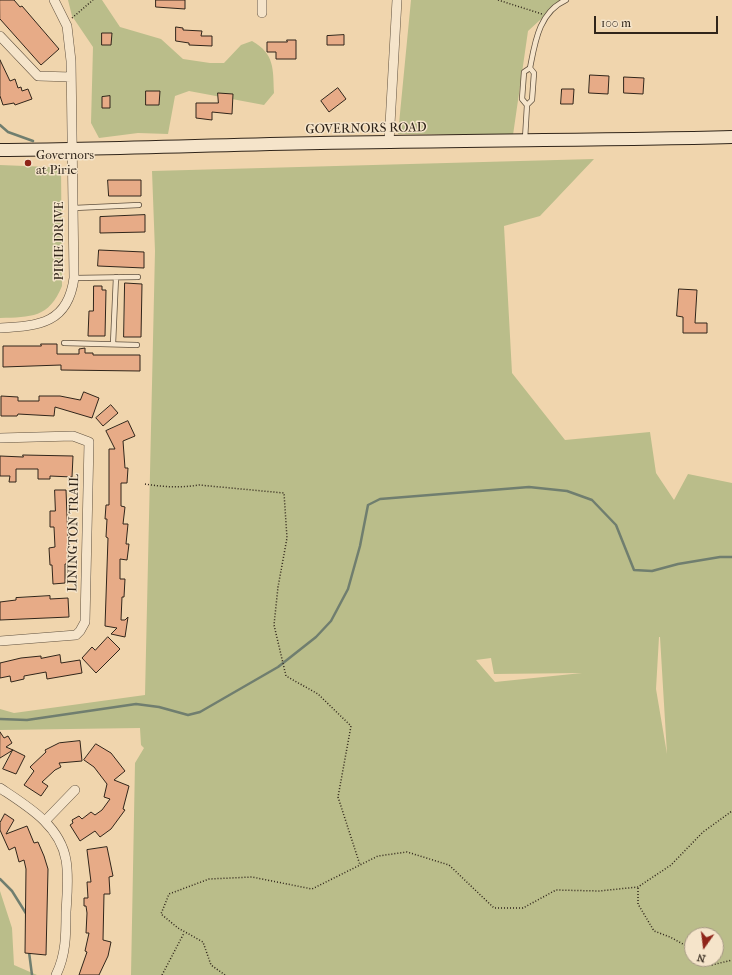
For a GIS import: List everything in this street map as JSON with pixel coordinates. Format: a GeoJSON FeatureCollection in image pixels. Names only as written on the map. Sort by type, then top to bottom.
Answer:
{"type":"FeatureCollection","features":[{"type":"Feature","properties":{"kind":"main road","name":"GOVERNORS ROAD"},"geometry":{"type":"LineString","coordinates":[[0,150],[73,150],[389,142],[732,137]]}},
{"type":"Feature","properties":{"kind":"street","name":"PIRIE DRIVE"},"geometry":{"type":"LineString","coordinates":[[0,328],[32,327],[52,319],[65,306],[72,293],[74,278],[74,208],[71,77],[72,61],[67,26],[54,0]]}},
{"type":"Feature","properties":{"kind":"street"},"geometry":{"type":"LineString","coordinates":[[262,0],[262,13]]}},
{"type":"Feature","properties":{"kind":"street"},"geometry":{"type":"LineString","coordinates":[[389,142],[397,0]]}},
{"type":"Feature","properties":{"kind":"street"},"geometry":{"type":"LineString","coordinates":[[0,36],[38,76],[71,77]]}},
{"type":"Feature","properties":{"kind":"street","name":"LININGTON TRAIL"},"geometry":{"type":"LineString","coordinates":[[0,438],[73,436],[89,442],[84,622],[80,631],[76,635],[0,641]]}},
{"type":"Feature","properties":{"kind":"street"},"geometry":{"type":"LineString","coordinates":[[0,788],[45,821],[53,830],[63,849],[67,872],[65,949],[56,975]]}},
{"type":"Feature","properties":{"kind":"street"},"geometry":{"type":"LineString","coordinates":[[45,821],[75,790]]}},
{"type":"Feature","properties":{"kind":"lane"},"geometry":{"type":"LineString","coordinates":[[527,105],[522,99],[524,72],[530,68],[536,37],[546,15],[558,4],[566,0]]}},
{"type":"Feature","properties":{"kind":"lane"},"geometry":{"type":"LineString","coordinates":[[525,141],[527,105],[532,100],[534,73],[530,68]]}},
{"type":"Feature","properties":{"kind":"lane"},"geometry":{"type":"LineString","coordinates":[[74,208],[139,205]]}},
{"type":"Feature","properties":{"kind":"lane"},"geometry":{"type":"LineString","coordinates":[[113,344],[116,277]]}},
{"type":"Feature","properties":{"kind":"lane"},"geometry":{"type":"LineString","coordinates":[[74,278],[138,277]]}},
{"type":"Feature","properties":{"kind":"lane"},"geometry":{"type":"LineString","coordinates":[[64,343],[137,345]]}},
{"type":"Feature","properties":{"kind":"path"},"geometry":{"type":"LineString","coordinates":[[71,19],[93,0]]}},
{"type":"Feature","properties":{"kind":"path"},"geometry":{"type":"LineString","coordinates":[[498,0],[546,15]]}},
{"type":"Feature","properties":{"kind":"path"},"geometry":{"type":"LineString","coordinates":[[145,484],[188,487],[200,485],[284,493],[287,538],[278,587],[274,625],[286,676],[318,694],[351,726],[338,797],[360,865]]}},
{"type":"Feature","properties":{"kind":"path"},"geometry":{"type":"LineString","coordinates":[[225,975],[211,965],[203,942],[185,932],[161,914],[169,894],[209,879],[252,877],[312,889],[378,856],[407,852],[449,866],[494,908],[523,908],[556,890],[599,891],[638,887],[671,865],[703,832],[732,811]]}},
{"type":"Feature","properties":{"kind":"path"},"geometry":{"type":"LineString","coordinates":[[638,887],[638,904],[654,931],[684,945]]}},
{"type":"Feature","properties":{"kind":"path"},"geometry":{"type":"LineString","coordinates":[[162,975],[185,932]]}},
{"type":"Feature","properties":{"kind":"green space"},"geometry":{"type":"Polygon","coordinates":[[[68,0],[102,0],[120,27],[161,39],[183,59],[210,63],[224,63],[241,45],[252,41],[260,46],[269,57],[273,69],[274,93],[264,105],[189,91],[175,96],[168,134],[138,133],[99,138],[91,123],[93,47],[72,16],[68,0]]]}},
{"type":"Feature","properties":{"kind":"green space"},"geometry":{"type":"Polygon","coordinates":[[[411,0],[562,0],[528,31],[513,135],[398,134],[411,0]]]}},
{"type":"Feature","properties":{"kind":"green space"},"geometry":{"type":"Polygon","coordinates":[[[594,159],[540,216],[504,226],[512,373],[565,440],[650,432],[656,473],[674,500],[688,474],[732,483],[732,975],[131,975],[135,763],[144,748],[141,745],[140,728],[0,730],[0,709],[14,713],[145,695],[155,251],[152,171],[594,159]],[[660,637],[656,689],[667,754],[660,637]],[[491,658],[476,660],[495,682],[582,673],[494,674],[491,658]]]}},
{"type":"Feature","properties":{"kind":"green space"},"geometry":{"type":"Polygon","coordinates":[[[0,165],[61,166],[62,286],[57,297],[45,310],[30,316],[0,318],[0,165]]]}},
{"type":"Feature","properties":{"kind":"green space"},"geometry":{"type":"Polygon","coordinates":[[[0,891],[12,928],[14,965],[37,975],[0,975],[0,891]]]}},
{"type":"Feature","properties":{"kind":"building"},"geometry":{"type":"Polygon","coordinates":[[[0,0],[14,0],[20,7],[22,6],[59,49],[41,65],[0,19],[0,0]]]}},
{"type":"Feature","properties":{"kind":"building"},"geometry":{"type":"Polygon","coordinates":[[[156,0],[185,0],[185,9],[156,7],[156,0]]]}},
{"type":"Feature","properties":{"kind":"building"},"geometry":{"type":"Polygon","coordinates":[[[176,27],[183,28],[183,30],[202,31],[201,36],[212,36],[212,46],[189,45],[189,43],[176,41],[176,27]]]}},
{"type":"Feature","properties":{"kind":"building"},"geometry":{"type":"Polygon","coordinates":[[[102,33],[112,33],[111,45],[102,45],[102,33]]]}},
{"type":"Feature","properties":{"kind":"building"},"geometry":{"type":"Polygon","coordinates":[[[344,35],[344,45],[327,45],[327,36],[344,35]]]}},
{"type":"Feature","properties":{"kind":"building"},"geometry":{"type":"Polygon","coordinates":[[[287,40],[296,40],[296,59],[276,59],[276,52],[267,52],[267,42],[287,42],[287,40]]]}},
{"type":"Feature","properties":{"kind":"building"},"geometry":{"type":"Polygon","coordinates":[[[0,60],[10,81],[15,79],[18,88],[21,87],[22,91],[28,89],[32,99],[15,105],[14,103],[3,105],[0,96],[0,60]]]}},
{"type":"Feature","properties":{"kind":"building"},"geometry":{"type":"Polygon","coordinates":[[[590,75],[609,76],[608,94],[589,93],[590,75]]]}},
{"type":"Feature","properties":{"kind":"building"},"geometry":{"type":"Polygon","coordinates":[[[624,77],[644,78],[643,94],[624,93],[624,77]]]}},
{"type":"Feature","properties":{"kind":"building"},"geometry":{"type":"Polygon","coordinates":[[[338,88],[346,99],[329,112],[321,101],[338,88]]]}},
{"type":"Feature","properties":{"kind":"building"},"geometry":{"type":"Polygon","coordinates":[[[562,89],[574,89],[573,104],[561,104],[562,89]]]}},
{"type":"Feature","properties":{"kind":"building"},"geometry":{"type":"Polygon","coordinates":[[[146,91],[160,91],[159,105],[146,105],[146,91]]]}},
{"type":"Feature","properties":{"kind":"building"},"geometry":{"type":"Polygon","coordinates":[[[218,93],[233,94],[232,114],[212,112],[212,120],[196,118],[196,103],[218,103],[218,93]]]}},
{"type":"Feature","properties":{"kind":"building"},"geometry":{"type":"Polygon","coordinates":[[[110,96],[110,108],[102,108],[102,97],[110,96]]]}},
{"type":"Feature","properties":{"kind":"building"},"geometry":{"type":"Polygon","coordinates":[[[108,180],[141,180],[141,196],[109,196],[108,180]]]}},
{"type":"Feature","properties":{"kind":"building"},"geometry":{"type":"Polygon","coordinates":[[[145,215],[145,232],[100,233],[100,217],[145,215]]]}},
{"type":"Feature","properties":{"kind":"building"},"geometry":{"type":"Polygon","coordinates":[[[99,250],[144,252],[144,268],[98,266],[99,250]]]}},
{"type":"Feature","properties":{"kind":"building"},"geometry":{"type":"Polygon","coordinates":[[[125,283],[142,284],[141,337],[124,337],[125,283]]]}},
{"type":"Feature","properties":{"kind":"building"},"geometry":{"type":"Polygon","coordinates":[[[94,286],[102,286],[102,290],[106,290],[105,336],[88,336],[89,311],[93,311],[94,286]]]}},
{"type":"Feature","properties":{"kind":"building"},"geometry":{"type":"Polygon","coordinates":[[[679,289],[697,290],[695,323],[707,323],[707,333],[683,333],[683,317],[677,316],[679,289]]]}},
{"type":"Feature","properties":{"kind":"building"},"geometry":{"type":"Polygon","coordinates":[[[41,344],[57,344],[57,354],[79,354],[79,349],[85,348],[85,353],[93,353],[93,355],[140,355],[140,371],[61,370],[61,365],[3,367],[3,346],[41,346],[41,344]]]}},
{"type":"Feature","properties":{"kind":"building"},"geometry":{"type":"Polygon","coordinates":[[[84,392],[99,398],[92,418],[55,407],[54,416],[18,414],[17,416],[1,416],[1,396],[18,397],[18,401],[39,401],[39,396],[60,396],[80,400],[84,392]]]}},
{"type":"Feature","properties":{"kind":"building"},"geometry":{"type":"Polygon","coordinates":[[[111,405],[118,413],[103,426],[96,418],[111,405]]]}},
{"type":"Feature","properties":{"kind":"building"},"geometry":{"type":"Polygon","coordinates":[[[128,421],[135,436],[123,441],[125,468],[128,468],[127,483],[121,483],[121,506],[125,507],[123,524],[128,524],[126,544],[129,544],[127,560],[120,559],[120,579],[125,579],[124,597],[122,597],[121,620],[125,620],[128,617],[125,637],[111,634],[117,628],[105,626],[108,538],[106,537],[107,519],[105,519],[106,505],[109,505],[109,449],[115,449],[106,431],[128,421]]]}},
{"type":"Feature","properties":{"kind":"building"},"geometry":{"type":"Polygon","coordinates":[[[23,455],[73,456],[72,477],[50,476],[50,479],[38,479],[38,469],[16,469],[16,482],[9,482],[10,476],[0,476],[0,456],[23,457],[23,455]]]}},
{"type":"Feature","properties":{"kind":"building"},"geometry":{"type":"Polygon","coordinates":[[[55,490],[66,490],[68,564],[65,564],[65,583],[53,584],[49,548],[55,547],[54,527],[50,527],[50,511],[55,511],[55,490]]]}},
{"type":"Feature","properties":{"kind":"building"},"geometry":{"type":"Polygon","coordinates":[[[50,596],[50,599],[68,598],[69,617],[0,620],[0,602],[16,600],[16,598],[50,596]]]}},
{"type":"Feature","properties":{"kind":"building"},"geometry":{"type":"Polygon","coordinates":[[[108,637],[120,649],[96,673],[82,658],[92,647],[95,650],[108,637]]]}},
{"type":"Feature","properties":{"kind":"building"},"geometry":{"type":"Polygon","coordinates":[[[60,655],[61,663],[80,660],[82,673],[47,679],[46,672],[24,676],[24,679],[11,682],[10,676],[0,678],[0,663],[21,658],[41,656],[41,658],[60,655]]]}},
{"type":"Feature","properties":{"kind":"building"},"geometry":{"type":"Polygon","coordinates":[[[0,732],[4,738],[8,736],[12,743],[6,747],[13,750],[0,758],[0,732]]]}},
{"type":"Feature","properties":{"kind":"building"},"geometry":{"type":"Polygon","coordinates":[[[80,741],[82,761],[59,763],[61,767],[55,770],[42,782],[48,786],[41,796],[24,785],[34,771],[30,767],[46,752],[45,750],[59,743],[80,741]]]}},
{"type":"Feature","properties":{"kind":"building"},"geometry":{"type":"Polygon","coordinates":[[[96,744],[111,753],[125,771],[114,780],[129,786],[123,809],[125,810],[111,829],[100,837],[95,831],[80,841],[70,825],[73,823],[72,820],[79,816],[82,819],[91,812],[95,815],[102,810],[110,799],[104,797],[107,784],[94,767],[84,760],[96,744]]]}},
{"type":"Feature","properties":{"kind":"building"},"geometry":{"type":"Polygon","coordinates":[[[13,750],[25,756],[16,774],[3,769],[13,750]]]}},
{"type":"Feature","properties":{"kind":"building"},"geometry":{"type":"Polygon","coordinates":[[[5,814],[14,820],[6,834],[27,826],[34,843],[38,842],[48,869],[46,955],[25,953],[26,869],[24,860],[19,862],[15,847],[9,850],[0,830],[0,823],[5,814]]]}},
{"type":"Feature","properties":{"kind":"building"},"geometry":{"type":"Polygon","coordinates":[[[107,847],[113,876],[109,877],[110,894],[104,894],[103,940],[111,942],[108,956],[99,975],[79,975],[87,952],[85,951],[89,933],[86,933],[87,913],[86,906],[84,906],[84,898],[88,898],[87,882],[91,882],[87,850],[107,847]]]}},
{"type":"Feature","properties":{"kind":"waterway"},"geometry":{"type":"LineString","coordinates":[[0,125],[8,132],[33,141]]}},
{"type":"Feature","properties":{"kind":"waterway"},"geometry":{"type":"LineString","coordinates":[[0,719],[27,720],[136,704],[159,707],[188,715],[200,712],[278,667],[316,637],[331,621],[348,589],[360,546],[368,505],[380,499],[529,487],[567,491],[592,500],[616,525],[634,570],[652,571],[678,564],[720,557],[732,557]]}},
{"type":"Feature","properties":{"kind":"waterway"},"geometry":{"type":"LineString","coordinates":[[0,879],[12,891],[27,915]]}},
{"type":"Feature","properties":{"kind":"waterway"},"geometry":{"type":"LineString","coordinates":[[29,952],[32,975]]}},
{"type":"Feature","properties":{"kind":"place","name":"Governors at Pirie"},"geometry":{"type":"Point","coordinates":[28,163]}}]}
